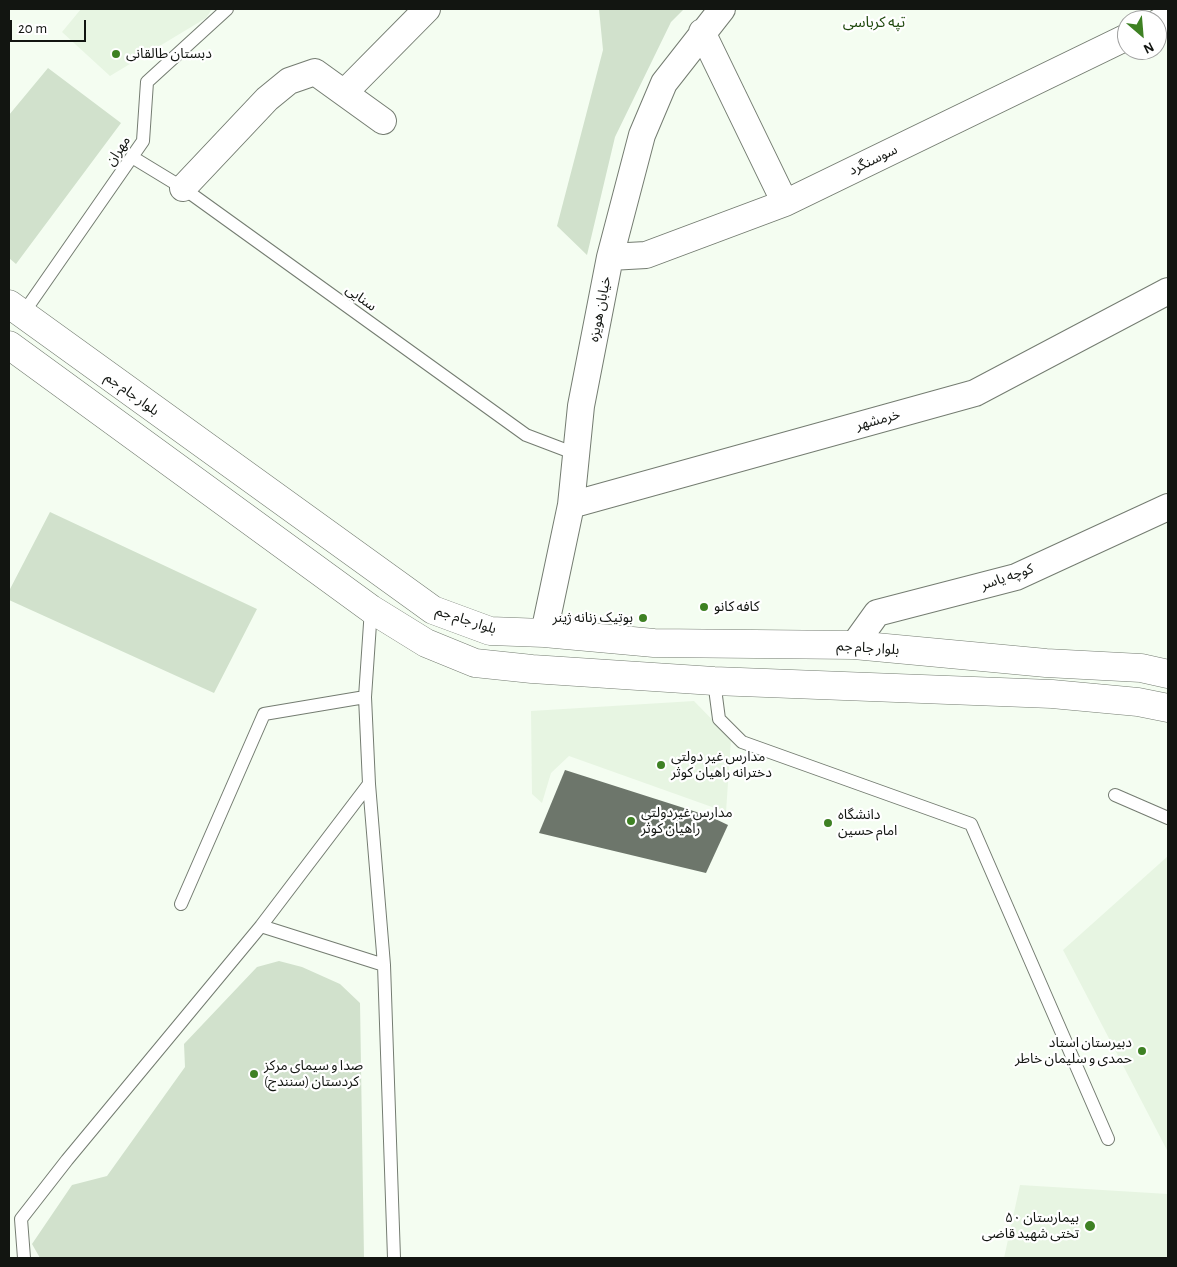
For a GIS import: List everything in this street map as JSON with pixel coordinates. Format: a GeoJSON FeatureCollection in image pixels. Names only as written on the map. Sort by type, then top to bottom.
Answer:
{"type":"FeatureCollection","features":[{"type":"Feature","properties":{"kind":"main road","name":"بلوار جام جم"},"geometry":{"type":"LineString","coordinates":[[15,310],[433,610],[490,631],[544,633],[654,643],[854,645],[1046,663],[1141,668],[1168,674]]}},
{"type":"Feature","properties":{"kind":"main road"},"geometry":{"type":"LineString","coordinates":[[9,345],[371,609],[426,643],[475,663],[532,669],[714,681],[1052,694],[1138,702],[1168,708]]}},
{"type":"Feature","properties":{"kind":"street"},"geometry":{"type":"LineString","coordinates":[[345,92],[427,9]]}},
{"type":"Feature","properties":{"kind":"street","name":"خیابان هویزه"},"geometry":{"type":"LineString","coordinates":[[544,633],[571,505],[581,406],[610,258],[642,135],[664,83],[702,32],[722,9]]}},
{"type":"Feature","properties":{"kind":"street"},"geometry":{"type":"LineString","coordinates":[[702,32],[785,202]]}},
{"type":"Feature","properties":{"kind":"street","name":"سوسنگرد"},"geometry":{"type":"LineString","coordinates":[[610,258],[646,255],[785,202],[1117,42]]}},
{"type":"Feature","properties":{"kind":"street"},"geometry":{"type":"LineString","coordinates":[[183,188],[267,99],[289,80],[316,72],[383,121]]}},
{"type":"Feature","properties":{"kind":"street","name":"خرمشهر"},"geometry":{"type":"LineString","coordinates":[[571,505],[975,393],[1168,291]]}},
{"type":"Feature","properties":{"kind":"street","name":"کوچه یاسر"},"geometry":{"type":"LineString","coordinates":[[854,645],[877,614],[1016,577],[1168,507]]}},
{"type":"Feature","properties":{"kind":"lane","name":"مهران"},"geometry":{"type":"LineString","coordinates":[[15,310],[144,141],[147,82],[227,9]]}},
{"type":"Feature","properties":{"kind":"lane","name":"سنایی"},"geometry":{"type":"LineString","coordinates":[[132,157],[183,188],[526,436],[576,454]]}},
{"type":"Feature","properties":{"kind":"lane"},"geometry":{"type":"LineString","coordinates":[[371,609],[365,697],[384,965],[394,1258]]}},
{"type":"Feature","properties":{"kind":"lane"},"geometry":{"type":"LineString","coordinates":[[714,681],[719,719],[742,742],[971,824],[1108,1139]]}},
{"type":"Feature","properties":{"kind":"lane"},"geometry":{"type":"LineString","coordinates":[[181,904],[264,714],[365,697]]}},
{"type":"Feature","properties":{"kind":"lane"},"geometry":{"type":"LineString","coordinates":[[24,1258],[21,1219],[261,926],[370,784]]}},
{"type":"Feature","properties":{"kind":"lane"},"geometry":{"type":"LineString","coordinates":[[1115,794],[1168,818]]}},
{"type":"Feature","properties":{"kind":"lane"},"geometry":{"type":"LineString","coordinates":[[261,926],[384,965]]}},
{"type":"Feature","properties":{"kind":"shaded area","name":"دبستان طالقانی"},"geometry":{"type":"Polygon","coordinates":[[[81,9],[212,9],[206,18],[110,76],[62,32],[81,9]]]}},
{"type":"Feature","properties":{"kind":"shaded area"},"geometry":{"type":"Polygon","coordinates":[[[599,9],[684,9],[671,22],[615,137],[587,255],[557,226],[603,50],[599,9]]]}},
{"type":"Feature","properties":{"kind":"shaded area"},"geometry":{"type":"Polygon","coordinates":[[[48,68],[121,123],[16,264],[9,258],[9,115],[48,68]]]}},
{"type":"Feature","properties":{"kind":"shaded area"},"geometry":{"type":"Polygon","coordinates":[[[50,512],[257,609],[214,693],[9,600],[9,591],[50,512]]]}},
{"type":"Feature","properties":{"kind":"shaded area","name":"مدارس غیر دولتی دخترانه راهیان کوثر"},"geometry":{"type":"Polygon","coordinates":[[[694,701],[731,739],[726,812],[569,756],[551,773],[542,803],[532,794],[531,711],[694,701]]]}},
{"type":"Feature","properties":{"kind":"shaded area","name":"دبیرستان استاد حمدی و سلیمان خاطر"},"geometry":{"type":"Polygon","coordinates":[[[1168,856],[1168,1152],[1063,950],[1168,856]]]}},
{"type":"Feature","properties":{"kind":"shaded area"},"geometry":{"type":"Polygon","coordinates":[[[279,961],[302,967],[340,984],[360,1003],[364,1258],[40,1258],[32,1244],[72,1185],[107,1176],[185,1067],[184,1044],[257,967],[279,961]]]}},
{"type":"Feature","properties":{"kind":"shaded area","name":"بیمارستان ۵۰ تختی شهید قاضی"},"geometry":{"type":"Polygon","coordinates":[[[1020,1185],[1168,1194],[1168,1258],[1004,1258],[1020,1185]]]}},
{"type":"Feature","properties":{"kind":"building","name":"مدارس غیردولتی راهیان کوثر"},"geometry":{"type":"Polygon","coordinates":[[[565,770],[709,816],[728,825],[706,873],[539,833],[565,770]]]}},
{"type":"Feature","properties":{"kind":"place","name":"دبستان طالقانی"},"geometry":{"type":"Point","coordinates":[116,54]}},
{"type":"Feature","properties":{"kind":"place","name":"کافه کانو"},"geometry":{"type":"Point","coordinates":[704,607]}},
{"type":"Feature","properties":{"kind":"place","name":"بوتیک زنانه ژینر"},"geometry":{"type":"Point","coordinates":[643,618]}},
{"type":"Feature","properties":{"kind":"place","name":"مدارس غیر دولتی دخترانه راهیان کوثر"},"geometry":{"type":"Point","coordinates":[661,765]}},
{"type":"Feature","properties":{"kind":"place","name":"مدارس غیردولتی راهیان کوثر"},"geometry":{"type":"Point","coordinates":[631,821]}},
{"type":"Feature","properties":{"kind":"place","name":"دانشگاه امام حسین"},"geometry":{"type":"Point","coordinates":[828,823]}},
{"type":"Feature","properties":{"kind":"place","name":"دبیرستان استاد حمدی و سلیمان خاطر"},"geometry":{"type":"Point","coordinates":[1142,1051]}},
{"type":"Feature","properties":{"kind":"place","name":"صدا و سیمای مرکز کردستان (سنندج)"},"geometry":{"type":"Point","coordinates":[254,1074]}},
{"type":"Feature","properties":{"kind":"place","name":"بیمارستان ۵۰ تختی شهید قاضی"},"geometry":{"type":"Point","coordinates":[1090,1226]}},
{"type":"Feature","properties":{"kind":"district","name":"تپه کرباسی"},"geometry":{"type":"Point","coordinates":[874,22]}}]}
